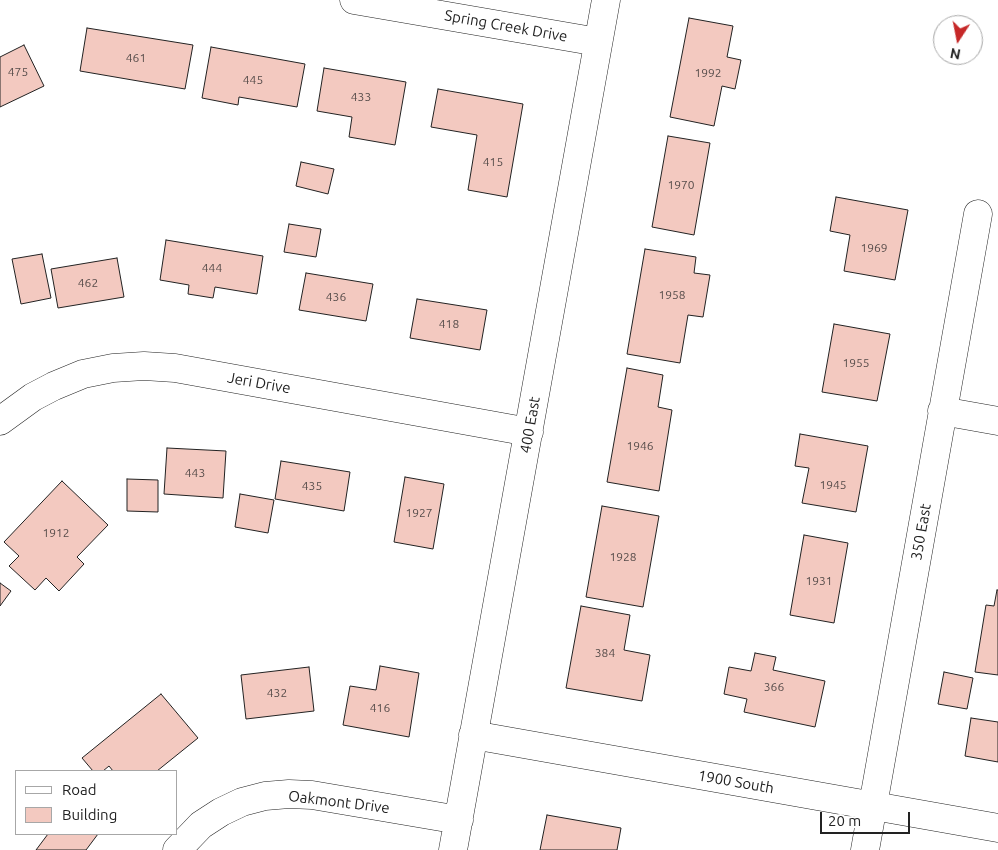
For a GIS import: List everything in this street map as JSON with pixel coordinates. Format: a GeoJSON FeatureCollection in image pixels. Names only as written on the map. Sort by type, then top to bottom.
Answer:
{"type":"FeatureCollection","features":[{"type":"Feature","properties":{"kind":"street","name":"Spring Creek Drive"},"geometry":{"type":"LineString","coordinates":[[354,0],[598,42]]}},
{"type":"Feature","properties":{"kind":"street","name":"400 East"},"geometry":{"type":"LineString","coordinates":[[453,850],[606,0]]}},
{"type":"Feature","properties":{"kind":"street","name":"350 East"},"geometry":{"type":"LineString","coordinates":[[865,850],[978,214]]}},
{"type":"Feature","properties":{"kind":"street","name":"Jeri Drive"},"geometry":{"type":"LineString","coordinates":[[0,421],[33,397],[83,374],[113,368],[144,366],[175,368],[528,432]]}},
{"type":"Feature","properties":{"kind":"street"},"geometry":{"type":"LineString","coordinates":[[942,411],[998,421]]}},
{"type":"Feature","properties":{"kind":"street","name":"1900 South"},"geometry":{"type":"LineString","coordinates":[[474,735],[998,828]]}},
{"type":"Feature","properties":{"kind":"street","name":"Oakmont Drive"},"geometry":{"type":"LineString","coordinates":[[177,850],[201,825],[221,812],[242,802],[265,796],[289,794],[312,796],[459,820]]}},
{"type":"Feature","properties":{"kind":"building"},"geometry":{"type":"Polygon","coordinates":[[[689,18],[733,26],[727,57],[741,60],[735,89],[722,86],[714,126],[670,117],[689,18]]]}},
{"type":"Feature","properties":{"kind":"building"},"geometry":{"type":"Polygon","coordinates":[[[87,28],[193,45],[185,89],[80,71],[87,28]]]}},
{"type":"Feature","properties":{"kind":"building"},"geometry":{"type":"Polygon","coordinates":[[[24,45],[44,86],[0,107],[0,57],[24,45]]]}},
{"type":"Feature","properties":{"kind":"building"},"geometry":{"type":"Polygon","coordinates":[[[211,47],[305,64],[297,107],[239,97],[238,105],[202,98],[211,47]]]}},
{"type":"Feature","properties":{"kind":"building"},"geometry":{"type":"Polygon","coordinates":[[[324,68],[406,82],[395,145],[349,137],[352,117],[317,111],[324,68]]]}},
{"type":"Feature","properties":{"kind":"building"},"geometry":{"type":"Polygon","coordinates":[[[438,89],[523,104],[507,197],[468,190],[477,135],[431,127],[438,89]]]}},
{"type":"Feature","properties":{"kind":"building"},"geometry":{"type":"Polygon","coordinates":[[[668,136],[710,143],[694,235],[652,227],[668,136]]]}},
{"type":"Feature","properties":{"kind":"building"},"geometry":{"type":"Polygon","coordinates":[[[301,162],[334,169],[328,194],[296,186],[301,162]]]}},
{"type":"Feature","properties":{"kind":"building"},"geometry":{"type":"Polygon","coordinates":[[[836,197],[908,210],[895,280],[844,271],[850,235],[830,231],[836,197]]]}},
{"type":"Feature","properties":{"kind":"building"},"geometry":{"type":"Polygon","coordinates":[[[289,224],[321,229],[316,257],[284,252],[289,224]]]}},
{"type":"Feature","properties":{"kind":"building"},"geometry":{"type":"Polygon","coordinates":[[[166,240],[263,256],[257,294],[215,287],[213,298],[188,294],[189,285],[160,280],[166,240]]]}},
{"type":"Feature","properties":{"kind":"building"},"geometry":{"type":"Polygon","coordinates":[[[645,249],[696,257],[694,273],[710,275],[703,317],[688,315],[680,363],[627,354],[645,249]]]}},
{"type":"Feature","properties":{"kind":"building"},"geometry":{"type":"Polygon","coordinates":[[[42,254],[51,298],[21,304],[12,259],[42,254]]]}},
{"type":"Feature","properties":{"kind":"building"},"geometry":{"type":"Polygon","coordinates":[[[117,258],[124,297],[58,308],[51,269],[117,258]]]}},
{"type":"Feature","properties":{"kind":"building"},"geometry":{"type":"Polygon","coordinates":[[[306,273],[373,284],[366,321],[299,310],[306,273]]]}},
{"type":"Feature","properties":{"kind":"building"},"geometry":{"type":"Polygon","coordinates":[[[417,299],[487,310],[480,350],[410,338],[417,299]]]}},
{"type":"Feature","properties":{"kind":"building"},"geometry":{"type":"Polygon","coordinates":[[[834,324],[890,334],[877,401],[822,392],[834,324]]]}},
{"type":"Feature","properties":{"kind":"building"},"geometry":{"type":"Polygon","coordinates":[[[627,368],[663,375],[658,407],[672,410],[659,491],[607,482],[627,368]]]}},
{"type":"Feature","properties":{"kind":"building"},"geometry":{"type":"Polygon","coordinates":[[[800,434],[868,446],[856,512],[802,503],[809,468],[795,466],[800,434]]]}},
{"type":"Feature","properties":{"kind":"building"},"geometry":{"type":"Polygon","coordinates":[[[167,448],[226,451],[223,498],[164,494],[167,448]]]}},
{"type":"Feature","properties":{"kind":"building"},"geometry":{"type":"Polygon","coordinates":[[[281,461],[350,472],[344,511],[275,499],[281,461]]]}},
{"type":"Feature","properties":{"kind":"building"},"geometry":{"type":"Polygon","coordinates":[[[405,477],[444,484],[433,549],[394,542],[405,477]]]}},
{"type":"Feature","properties":{"kind":"building"},"geometry":{"type":"Polygon","coordinates":[[[127,479],[158,480],[158,512],[127,511],[127,479]]]}},
{"type":"Feature","properties":{"kind":"building"},"geometry":{"type":"Polygon","coordinates":[[[62,481],[108,525],[77,557],[84,564],[59,591],[46,578],[35,590],[9,566],[19,556],[4,542],[62,481]]]}},
{"type":"Feature","properties":{"kind":"building"},"geometry":{"type":"Polygon","coordinates":[[[240,494],[274,500],[268,533],[235,527],[240,494]]]}},
{"type":"Feature","properties":{"kind":"building"},"geometry":{"type":"Polygon","coordinates":[[[602,506],[659,516],[643,607],[586,597],[602,506]]]}},
{"type":"Feature","properties":{"kind":"building"},"geometry":{"type":"Polygon","coordinates":[[[804,535],[848,543],[834,623],[790,615],[804,535]]]}},
{"type":"Feature","properties":{"kind":"building"},"geometry":{"type":"Polygon","coordinates":[[[0,583],[11,591],[0,606],[0,583]]]}},
{"type":"Feature","properties":{"kind":"building"},"geometry":{"type":"Polygon","coordinates":[[[997,590],[998,675],[975,672],[986,605],[994,606],[997,590]]]}},
{"type":"Feature","properties":{"kind":"building"},"geometry":{"type":"Polygon","coordinates":[[[581,606],[630,615],[624,650],[650,655],[642,701],[566,688],[581,606]]]}},
{"type":"Feature","properties":{"kind":"building"},"geometry":{"type":"Polygon","coordinates":[[[755,653],[776,657],[773,670],[825,681],[815,727],[744,712],[747,699],[724,694],[729,667],[751,671],[755,653]]]}},
{"type":"Feature","properties":{"kind":"building"},"geometry":{"type":"Polygon","coordinates":[[[380,666],[419,673],[409,737],[343,725],[350,686],[376,690],[380,666]]]}},
{"type":"Feature","properties":{"kind":"building"},"geometry":{"type":"Polygon","coordinates":[[[309,667],[314,711],[246,719],[241,675],[309,667]]]}},
{"type":"Feature","properties":{"kind":"building"},"geometry":{"type":"Polygon","coordinates":[[[944,672],[973,678],[967,709],[938,704],[944,672]]]}},
{"type":"Feature","properties":{"kind":"building"},"geometry":{"type":"Polygon","coordinates":[[[161,694],[198,738],[158,770],[112,770],[109,766],[104,770],[92,770],[82,758],[161,694]]]}},
{"type":"Feature","properties":{"kind":"building"},"geometry":{"type":"Polygon","coordinates":[[[971,718],[998,722],[998,762],[965,756],[971,718]]]}},
{"type":"Feature","properties":{"kind":"building"},"geometry":{"type":"Polygon","coordinates":[[[547,815],[621,828],[617,850],[540,850],[547,815]]]}},
{"type":"Feature","properties":{"kind":"building"},"geometry":{"type":"Polygon","coordinates":[[[47,835],[97,835],[86,850],[36,850],[47,835]]]}}]}
